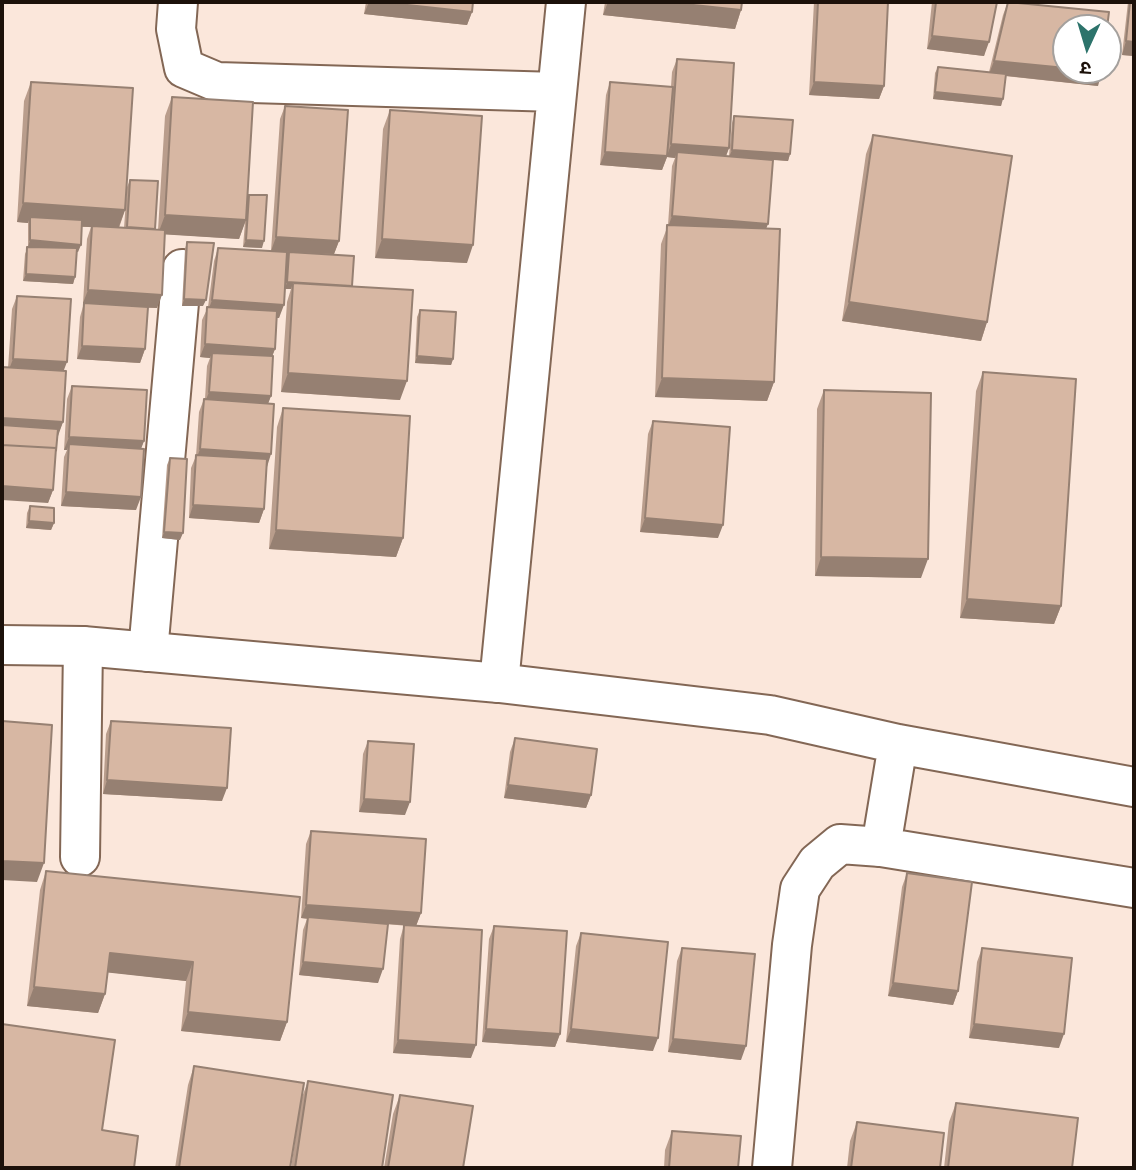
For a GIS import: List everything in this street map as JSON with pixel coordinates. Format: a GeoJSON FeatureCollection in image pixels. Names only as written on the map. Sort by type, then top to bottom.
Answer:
{"type":"FeatureCollection","features":[{"type":"Feature","properties":{"kind":"street"},"geometry":{"type":"LineString","coordinates":[[178,2],[176,29],[184,68],[217,82],[556,92]]}},
{"type":"Feature","properties":{"kind":"street"},"geometry":{"type":"LineString","coordinates":[[499,683],[566,2]]}},
{"type":"Feature","properties":{"kind":"street"},"geometry":{"type":"LineString","coordinates":[[148,652],[182,269]]}},
{"type":"Feature","properties":{"kind":"street"},"geometry":{"type":"LineString","coordinates":[[2,645],[83,646],[499,683],[770,715],[898,744],[1134,787]]}},
{"type":"Feature","properties":{"kind":"street"},"geometry":{"type":"LineString","coordinates":[[80,857],[83,646]]}},
{"type":"Feature","properties":{"kind":"street"},"geometry":{"type":"LineString","coordinates":[[881,847],[898,744]]}},
{"type":"Feature","properties":{"kind":"street"},"geometry":{"type":"LineString","coordinates":[[772,1168],[792,945],[800,889],[817,863],[840,844],[881,847],[1134,888]]}},
{"type":"Feature","properties":{"kind":"building"},"geometry":{"type":"Polygon","coordinates":[[[380,2],[473,2],[472,12],[380,2]]]}},
{"type":"Feature","properties":{"kind":"building"},"geometry":{"type":"Polygon","coordinates":[[[665,2],[742,2],[741,10],[665,2]]]}},
{"type":"Feature","properties":{"kind":"building"},"geometry":{"type":"Polygon","coordinates":[[[818,2],[888,2],[884,86],[814,82],[818,2]]]}},
{"type":"Feature","properties":{"kind":"building"},"geometry":{"type":"Polygon","coordinates":[[[936,2],[997,2],[989,42],[932,36],[936,2]]]}},
{"type":"Feature","properties":{"kind":"building"},"geometry":{"type":"Polygon","coordinates":[[[1008,2],[1109,12],[1052,14],[1052,67],[994,61],[1008,2]]]}},
{"type":"Feature","properties":{"kind":"building"},"geometry":{"type":"Polygon","coordinates":[[[1130,2],[1134,2],[1134,42],[1126,41],[1130,2]]]}},
{"type":"Feature","properties":{"kind":"building"},"geometry":{"type":"Polygon","coordinates":[[[677,59],[734,63],[729,148],[671,144],[677,59]]]}},
{"type":"Feature","properties":{"kind":"building"},"geometry":{"type":"Polygon","coordinates":[[[938,67],[1006,74],[1003,99],[935,92],[938,67]]]}},
{"type":"Feature","properties":{"kind":"building"},"geometry":{"type":"Polygon","coordinates":[[[31,82],[133,88],[125,210],[23,203],[31,82]]]}},
{"type":"Feature","properties":{"kind":"building"},"geometry":{"type":"Polygon","coordinates":[[[610,82],[673,87],[667,156],[605,152],[610,82]]]}},
{"type":"Feature","properties":{"kind":"building"},"geometry":{"type":"Polygon","coordinates":[[[172,97],[253,102],[246,220],[165,215],[172,97]]]}},
{"type":"Feature","properties":{"kind":"building"},"geometry":{"type":"Polygon","coordinates":[[[285,106],[348,110],[339,241],[276,237],[285,106]]]}},
{"type":"Feature","properties":{"kind":"building"},"geometry":{"type":"Polygon","coordinates":[[[390,110],[482,116],[473,245],[382,239],[390,110]]]}},
{"type":"Feature","properties":{"kind":"building"},"geometry":{"type":"Polygon","coordinates":[[[734,116],[793,120],[790,154],[732,150],[734,116]]]}},
{"type":"Feature","properties":{"kind":"building"},"geometry":{"type":"Polygon","coordinates":[[[873,135],[1012,156],[987,322],[849,302],[873,135]]]}},
{"type":"Feature","properties":{"kind":"building"},"geometry":{"type":"Polygon","coordinates":[[[677,152],[773,160],[768,224],[672,216],[677,152]]]}},
{"type":"Feature","properties":{"kind":"building"},"geometry":{"type":"Polygon","coordinates":[[[130,180],[158,181],[155,229],[127,227],[130,180]]]}},
{"type":"Feature","properties":{"kind":"building"},"geometry":{"type":"Polygon","coordinates":[[[249,195],[267,195],[264,241],[246,240],[249,195]]]}},
{"type":"Feature","properties":{"kind":"building"},"geometry":{"type":"Polygon","coordinates":[[[30,217],[82,220],[81,245],[30,240],[30,217]]]}},
{"type":"Feature","properties":{"kind":"building"},"geometry":{"type":"Polygon","coordinates":[[[667,225],[780,229],[774,382],[662,378],[667,225]]]}},
{"type":"Feature","properties":{"kind":"building"},"geometry":{"type":"Polygon","coordinates":[[[92,226],[165,230],[162,295],[88,290],[92,226]]]}},
{"type":"Feature","properties":{"kind":"building"},"geometry":{"type":"Polygon","coordinates":[[[187,242],[214,243],[206,300],[184,299],[187,242]]]}},
{"type":"Feature","properties":{"kind":"building"},"geometry":{"type":"Polygon","coordinates":[[[27,247],[77,248],[75,277],[26,274],[27,247]]]}},
{"type":"Feature","properties":{"kind":"building"},"geometry":{"type":"Polygon","coordinates":[[[218,248],[287,252],[284,305],[212,300],[218,248]]]}},
{"type":"Feature","properties":{"kind":"building"},"geometry":{"type":"Polygon","coordinates":[[[289,252],[354,256],[352,286],[287,282],[289,252]]]}},
{"type":"Feature","properties":{"kind":"building"},"geometry":{"type":"Polygon","coordinates":[[[293,283],[413,290],[407,381],[288,373],[293,283]]]}},
{"type":"Feature","properties":{"kind":"building"},"geometry":{"type":"Polygon","coordinates":[[[17,296],[71,299],[67,362],[13,359],[17,296]]]}},
{"type":"Feature","properties":{"kind":"building"},"geometry":{"type":"Polygon","coordinates":[[[84,303],[148,307],[145,349],[82,346],[84,303]]]}},
{"type":"Feature","properties":{"kind":"building"},"geometry":{"type":"Polygon","coordinates":[[[207,307],[277,311],[275,349],[205,344],[207,307]]]}},
{"type":"Feature","properties":{"kind":"building"},"geometry":{"type":"Polygon","coordinates":[[[420,310],[456,312],[453,359],[417,356],[420,310]]]}},
{"type":"Feature","properties":{"kind":"building"},"geometry":{"type":"Polygon","coordinates":[[[212,353],[273,356],[271,396],[209,392],[212,353]]]}},
{"type":"Feature","properties":{"kind":"building"},"geometry":{"type":"Polygon","coordinates":[[[2,367],[66,371],[63,422],[2,418],[2,367]]]}},
{"type":"Feature","properties":{"kind":"building"},"geometry":{"type":"Polygon","coordinates":[[[983,372],[1076,379],[1061,606],[967,599],[983,372]]]}},
{"type":"Feature","properties":{"kind":"building"},"geometry":{"type":"Polygon","coordinates":[[[72,386],[147,390],[144,441],[69,437],[72,386]]]}},
{"type":"Feature","properties":{"kind":"building"},"geometry":{"type":"Polygon","coordinates":[[[824,390],[931,393],[928,559],[821,557],[824,390]]]}},
{"type":"Feature","properties":{"kind":"building"},"geometry":{"type":"Polygon","coordinates":[[[204,399],[274,404],[271,454],[200,449],[204,399]]]}},
{"type":"Feature","properties":{"kind":"building"},"geometry":{"type":"Polygon","coordinates":[[[283,408],[410,416],[403,538],[276,530],[283,408]]]}},
{"type":"Feature","properties":{"kind":"building"},"geometry":{"type":"Polygon","coordinates":[[[653,421],[730,427],[723,525],[645,518],[653,421]]]}},
{"type":"Feature","properties":{"kind":"building"},"geometry":{"type":"Polygon","coordinates":[[[2,425],[58,429],[56,451],[56,448],[2,445],[2,425]]]}},
{"type":"Feature","properties":{"kind":"building"},"geometry":{"type":"Polygon","coordinates":[[[69,444],[144,449],[141,497],[66,492],[69,444]]]}},
{"type":"Feature","properties":{"kind":"building"},"geometry":{"type":"Polygon","coordinates":[[[2,445],[56,448],[53,490],[2,486],[2,445]]]}},
{"type":"Feature","properties":{"kind":"building"},"geometry":{"type":"Polygon","coordinates":[[[196,455],[267,459],[264,509],[193,505],[196,455]]]}},
{"type":"Feature","properties":{"kind":"building"},"geometry":{"type":"Polygon","coordinates":[[[170,458],[187,459],[183,533],[164,532],[170,458]]]}},
{"type":"Feature","properties":{"kind":"building"},"geometry":{"type":"Polygon","coordinates":[[[30,506],[54,508],[54,523],[29,521],[30,506]]]}},
{"type":"Feature","properties":{"kind":"building"},"geometry":{"type":"Polygon","coordinates":[[[2,721],[52,725],[44,863],[2,861],[2,721]]]}},
{"type":"Feature","properties":{"kind":"building"},"geometry":{"type":"Polygon","coordinates":[[[111,721],[231,728],[227,788],[107,780],[111,721]]]}},
{"type":"Feature","properties":{"kind":"building"},"geometry":{"type":"Polygon","coordinates":[[[515,738],[597,749],[591,795],[508,785],[515,738]]]}},
{"type":"Feature","properties":{"kind":"building"},"geometry":{"type":"Polygon","coordinates":[[[368,741],[414,744],[410,802],[364,799],[368,741]]]}},
{"type":"Feature","properties":{"kind":"building"},"geometry":{"type":"Polygon","coordinates":[[[311,831],[426,839],[421,913],[306,905],[311,831]]]}},
{"type":"Feature","properties":{"kind":"building"},"geometry":{"type":"Polygon","coordinates":[[[46,871],[300,897],[287,1022],[188,1012],[193,962],[110,953],[105,994],[34,987],[46,871]]]}},
{"type":"Feature","properties":{"kind":"building"},"geometry":{"type":"Polygon","coordinates":[[[907,873],[972,882],[958,991],[893,983],[907,873]]]}},
{"type":"Feature","properties":{"kind":"building"},"geometry":{"type":"Polygon","coordinates":[[[308,917],[388,924],[383,969],[303,962],[308,917]]]}},
{"type":"Feature","properties":{"kind":"building"},"geometry":{"type":"Polygon","coordinates":[[[404,925],[482,930],[476,1045],[398,1040],[404,925]]]}},
{"type":"Feature","properties":{"kind":"building"},"geometry":{"type":"Polygon","coordinates":[[[494,926],[567,931],[560,1034],[486,1029],[494,926]]]}},
{"type":"Feature","properties":{"kind":"building"},"geometry":{"type":"Polygon","coordinates":[[[581,933],[668,942],[658,1038],[571,1029],[581,933]]]}},
{"type":"Feature","properties":{"kind":"building"},"geometry":{"type":"Polygon","coordinates":[[[682,948],[755,954],[746,1046],[673,1039],[682,948]]]}},
{"type":"Feature","properties":{"kind":"building"},"geometry":{"type":"Polygon","coordinates":[[[982,948],[1072,958],[1064,1034],[974,1024],[982,948]]]}},
{"type":"Feature","properties":{"kind":"building"},"geometry":{"type":"Polygon","coordinates":[[[2,1024],[115,1040],[102,1130],[138,1136],[134,1168],[2,1168],[2,1024]]]}},
{"type":"Feature","properties":{"kind":"building"},"geometry":{"type":"Polygon","coordinates":[[[194,1066],[304,1083],[290,1168],[179,1168],[194,1066]]]}},
{"type":"Feature","properties":{"kind":"building"},"geometry":{"type":"Polygon","coordinates":[[[308,1081],[393,1095],[382,1168],[295,1168],[308,1081]]]}},
{"type":"Feature","properties":{"kind":"building"},"geometry":{"type":"Polygon","coordinates":[[[400,1095],[473,1106],[463,1168],[388,1168],[400,1095]]]}},
{"type":"Feature","properties":{"kind":"building"},"geometry":{"type":"Polygon","coordinates":[[[956,1103],[1078,1118],[1072,1168],[948,1168],[956,1103]]]}},
{"type":"Feature","properties":{"kind":"building"},"geometry":{"type":"Polygon","coordinates":[[[857,1122],[944,1133],[940,1168],[851,1168],[857,1122]]]}},
{"type":"Feature","properties":{"kind":"building"},"geometry":{"type":"Polygon","coordinates":[[[672,1131],[741,1136],[738,1168],[669,1168],[672,1131]]]}}]}
